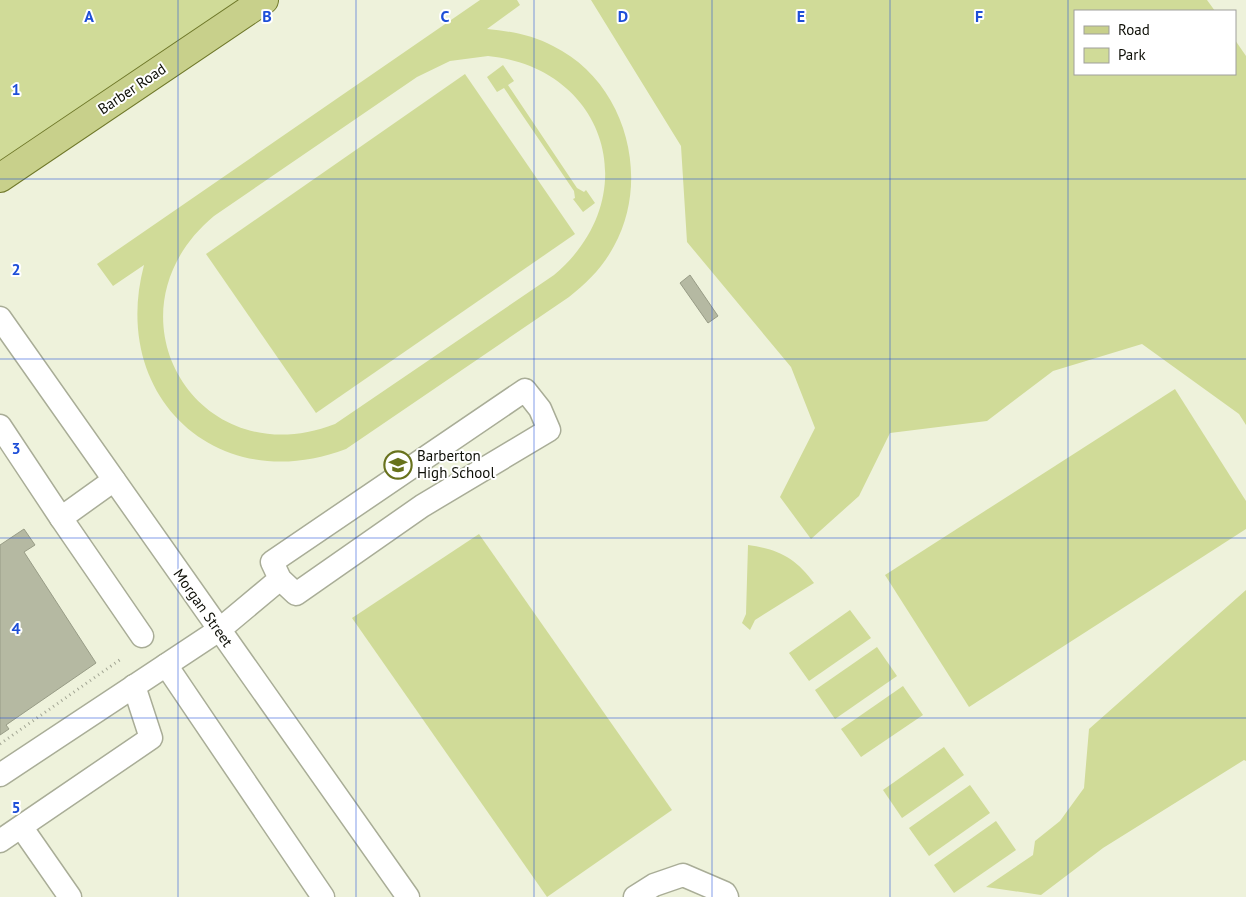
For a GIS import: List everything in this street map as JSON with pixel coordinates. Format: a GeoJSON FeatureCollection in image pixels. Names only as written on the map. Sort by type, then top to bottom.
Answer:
{"type":"FeatureCollection","features":[{"type":"Feature","properties":{"kind":"main road","name":"Barber Road"},"geometry":{"type":"LineString","coordinates":[[0,178],[264,0]]}},
{"type":"Feature","properties":{"kind":"street","name":"Morgan Street"},"geometry":{"type":"LineString","coordinates":[[0,318],[408,897]]}},
{"type":"Feature","properties":{"kind":"street"},"geometry":{"type":"LineString","coordinates":[[525,390],[540,409],[549,430],[422,506],[296,594],[280,579],[272,562],[525,390]]}},
{"type":"Feature","properties":{"kind":"street"},"geometry":{"type":"LineString","coordinates":[[0,426],[142,636]]}},
{"type":"Feature","properties":{"kind":"street"},"geometry":{"type":"LineString","coordinates":[[62,518],[114,480]]}},
{"type":"Feature","properties":{"kind":"street"},"geometry":{"type":"LineString","coordinates":[[0,775],[219,630],[280,579]]}},
{"type":"Feature","properties":{"kind":"street"},"geometry":{"type":"LineString","coordinates":[[166,666],[323,897]]}},
{"type":"Feature","properties":{"kind":"street"},"geometry":{"type":"LineString","coordinates":[[0,842],[151,738],[134,686]]}},
{"type":"Feature","properties":{"kind":"street"},"geometry":{"type":"LineString","coordinates":[[22,828],[70,897]]}},
{"type":"Feature","properties":{"kind":"street"},"geometry":{"type":"LineString","coordinates":[[636,897],[654,886],[683,875],[725,893],[727,897]]}},
{"type":"Feature","properties":{"kind":"path"},"geometry":{"type":"LineString","coordinates":[[0,744],[121,659]]}},
{"type":"Feature","properties":{"kind":"green space"},"geometry":{"type":"Polygon","coordinates":[[[0,0],[264,0],[0,178],[0,0]]]}},
{"type":"Feature","properties":{"kind":"green space"},"geometry":{"type":"Polygon","coordinates":[[[480,0],[517,0],[520,5],[487,29],[529,36],[553,46],[578,62],[598,82],[614,106],[625,133],[630,162],[631,191],[625,219],[614,246],[594,274],[569,297],[346,449],[299,461],[256,459],[217,447],[184,425],[159,394],[143,356],[137,313],[144,265],[113,286],[97,264],[480,0]],[[488,56],[450,61],[417,77],[214,216],[180,255],[165,297],[165,338],[179,376],[205,407],[241,428],[285,435],[335,424],[554,275],[582,244],[599,210],[605,175],[600,141],[586,110],[562,84],[529,66],[488,56]]]}},
{"type":"Feature","properties":{"kind":"green space"},"geometry":{"type":"Polygon","coordinates":[[[591,0],[1207,0],[1214,10],[1074,10],[1074,75],[1236,75],[1236,41],[1246,56],[1246,425],[1239,414],[1142,344],[1053,371],[987,421],[890,433],[859,496],[811,539],[780,497],[815,428],[791,367],[687,242],[681,146],[591,0]]]}},
{"type":"Feature","properties":{"kind":"green space"},"geometry":{"type":"Polygon","coordinates":[[[503,65],[514,81],[508,85],[577,188],[584,192],[586,190],[595,203],[583,212],[573,199],[575,198],[574,191],[504,88],[497,92],[487,77],[503,65]]]}},
{"type":"Feature","properties":{"kind":"green space"},"geometry":{"type":"Polygon","coordinates":[[[465,74],[575,234],[316,413],[206,254],[465,74]]]}},
{"type":"Feature","properties":{"kind":"green space"},"geometry":{"type":"Polygon","coordinates":[[[1175,389],[1246,501],[1246,529],[969,707],[885,575],[1175,389]]]}},
{"type":"Feature","properties":{"kind":"green space"},"geometry":{"type":"Polygon","coordinates":[[[479,534],[672,810],[547,897],[352,618],[479,534]]]}},
{"type":"Feature","properties":{"kind":"green space"},"geometry":{"type":"Polygon","coordinates":[[[748,545],[768,549],[786,556],[800,567],[814,583],[755,620],[750,630],[742,623],[746,614],[748,545]]]}},
{"type":"Feature","properties":{"kind":"green space"},"geometry":{"type":"Polygon","coordinates":[[[1246,590],[1246,761],[1244,760],[1103,848],[1041,895],[986,887],[1033,855],[1035,841],[1060,821],[1084,788],[1089,729],[1246,590]]]}},
{"type":"Feature","properties":{"kind":"green space"},"geometry":{"type":"Polygon","coordinates":[[[850,610],[871,638],[809,681],[789,653],[850,610]]]}},
{"type":"Feature","properties":{"kind":"green space"},"geometry":{"type":"Polygon","coordinates":[[[877,647],[897,676],[835,719],[815,690],[877,647]]]}},
{"type":"Feature","properties":{"kind":"green space"},"geometry":{"type":"Polygon","coordinates":[[[903,686],[923,715],[861,757],[841,729],[903,686]]]}},
{"type":"Feature","properties":{"kind":"green space"},"geometry":{"type":"Polygon","coordinates":[[[944,747],[964,775],[902,818],[883,790],[944,747]]]}},
{"type":"Feature","properties":{"kind":"green space"},"geometry":{"type":"Polygon","coordinates":[[[970,785],[990,813],[929,856],[909,828],[970,785]]]}},
{"type":"Feature","properties":{"kind":"green space"},"geometry":{"type":"Polygon","coordinates":[[[996,821],[1016,850],[954,893],[934,865],[996,821]]]}},
{"type":"Feature","properties":{"kind":"building"},"geometry":{"type":"Polygon","coordinates":[[[690,275],[718,316],[708,323],[680,283],[690,275]]]}},
{"type":"Feature","properties":{"kind":"building"},"geometry":{"type":"Polygon","coordinates":[[[24,529],[35,545],[24,552],[96,663],[6,725],[9,729],[0,735],[0,545],[24,529]]]}},
{"type":"Feature","properties":{"kind":"place","name":"Barberton High School"},"geometry":{"type":"Point","coordinates":[398,465]}}]}
